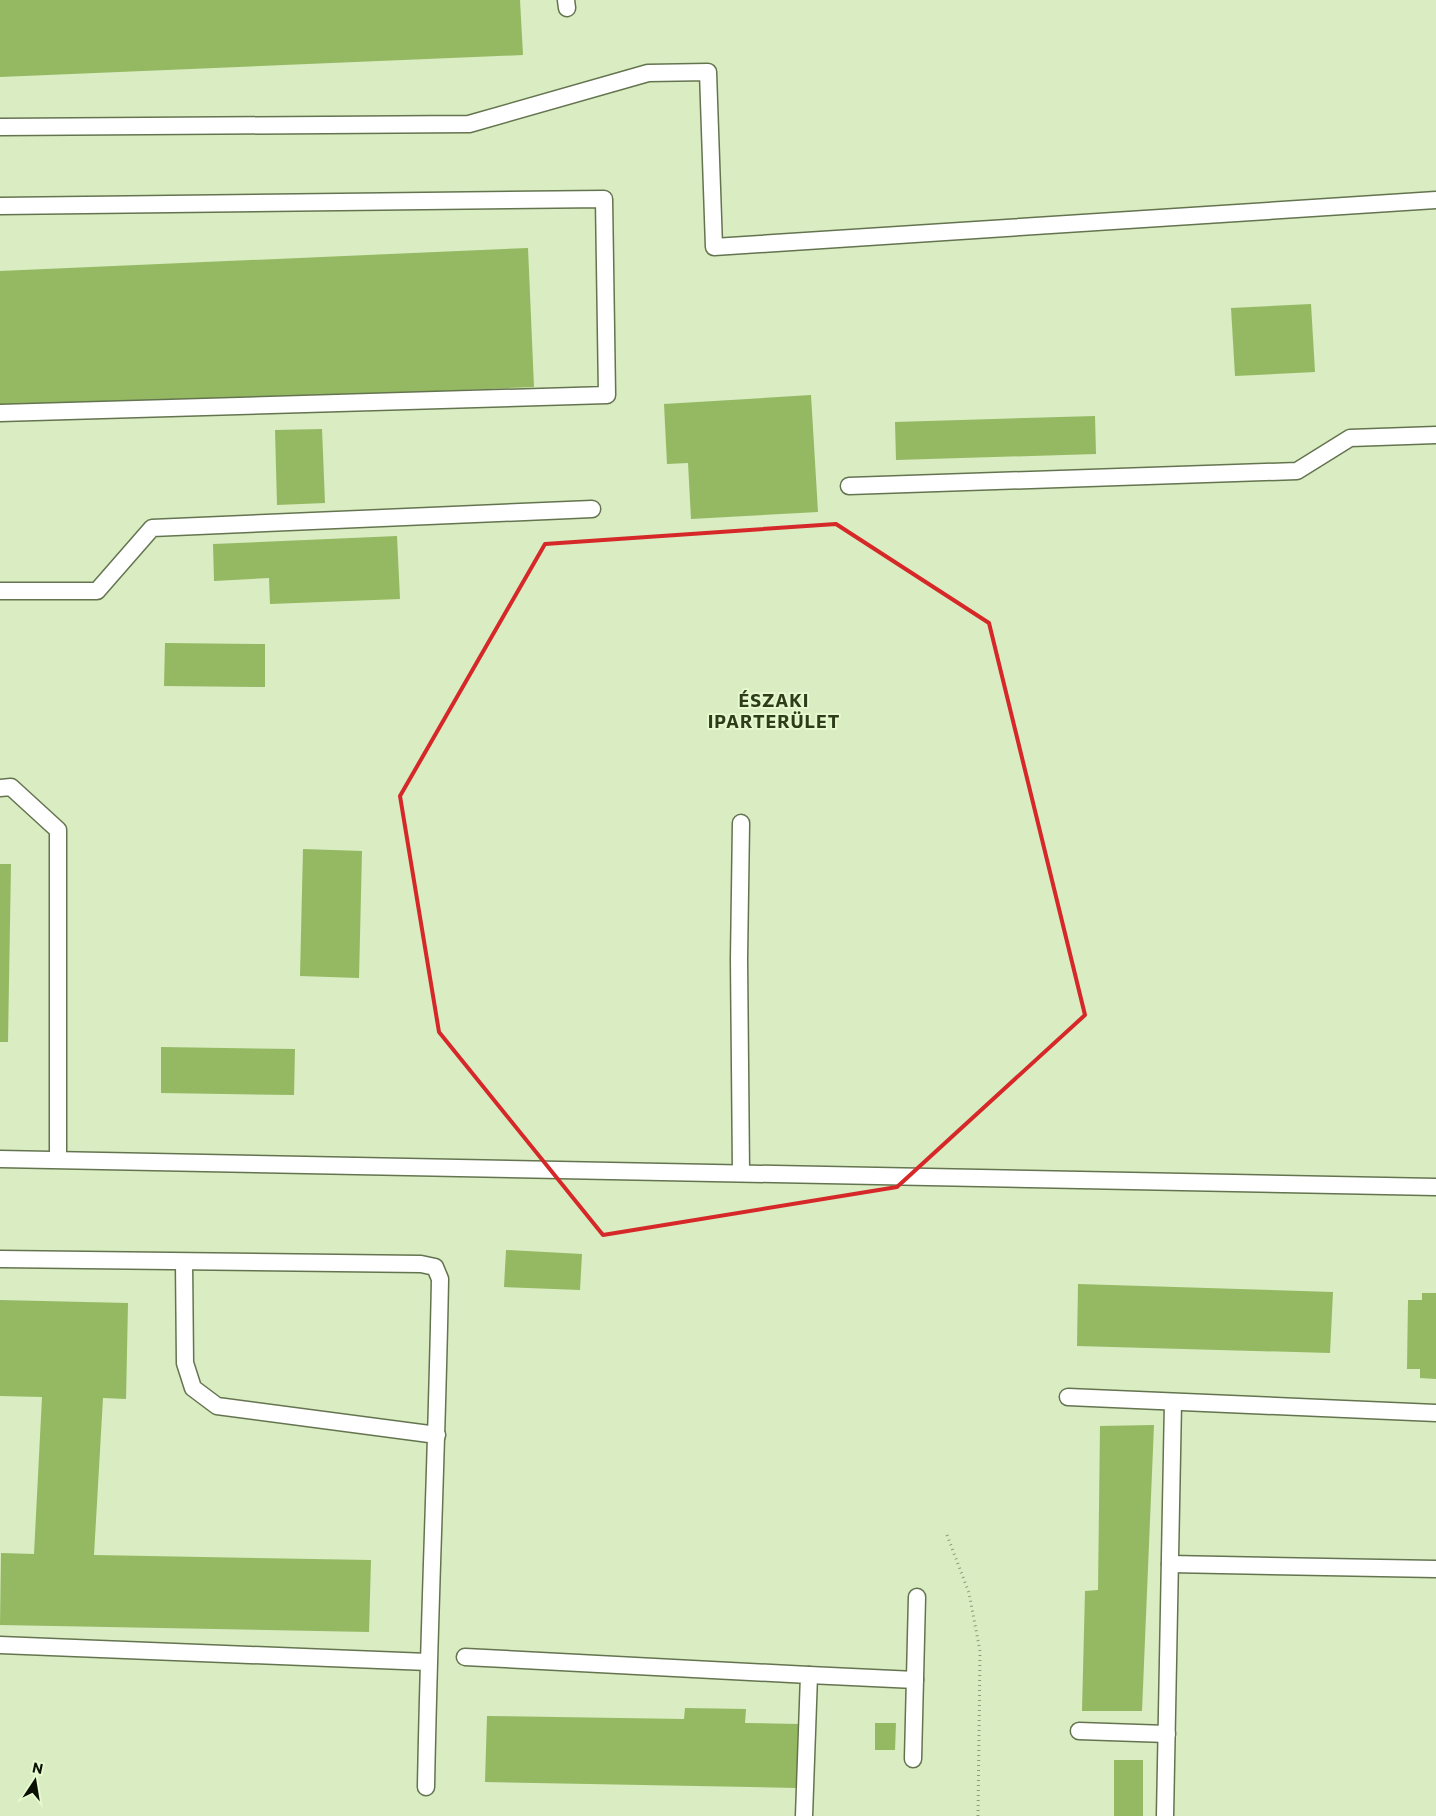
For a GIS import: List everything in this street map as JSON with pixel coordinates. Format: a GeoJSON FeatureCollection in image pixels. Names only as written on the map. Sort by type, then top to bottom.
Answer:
{"type":"FeatureCollection","features":[{"type":"Feature","properties":{"kind":"lane"},"geometry":{"type":"LineString","coordinates":[[0,127],[469,124],[648,73],[708,72],[714,247],[1436,200]]}},
{"type":"Feature","properties":{"kind":"lane"},"geometry":{"type":"LineString","coordinates":[[0,206],[604,199],[607,395],[0,413]]}},
{"type":"Feature","properties":{"kind":"lane"},"geometry":{"type":"LineString","coordinates":[[849,486],[1298,470],[1350,438],[1436,434]]}},
{"type":"Feature","properties":{"kind":"lane"},"geometry":{"type":"LineString","coordinates":[[0,592],[97,591],[152,528],[592,509]]}},
{"type":"Feature","properties":{"kind":"lane"},"geometry":{"type":"LineString","coordinates":[[0,788],[11,787],[58,830],[58,1159]]}},
{"type":"Feature","properties":{"kind":"lane"},"geometry":{"type":"LineString","coordinates":[[741,823],[739,958],[741,1172]]}},
{"type":"Feature","properties":{"kind":"lane"},"geometry":{"type":"LineString","coordinates":[[0,1159],[1436,1187]]}},
{"type":"Feature","properties":{"kind":"lane"},"geometry":{"type":"LineString","coordinates":[[0,1259],[421,1264],[435,1268],[440,1278],[426,1786]]}},
{"type":"Feature","properties":{"kind":"lane"},"geometry":{"type":"LineString","coordinates":[[184,1262],[185,1363],[193,1388],[217,1406],[437,1435]]}},
{"type":"Feature","properties":{"kind":"lane"},"geometry":{"type":"LineString","coordinates":[[1068,1398],[1436,1413]]}},
{"type":"Feature","properties":{"kind":"lane"},"geometry":{"type":"LineString","coordinates":[[1165,1816],[1173,1402]]}},
{"type":"Feature","properties":{"kind":"lane"},"geometry":{"type":"LineString","coordinates":[[1170,1564],[1436,1569]]}},
{"type":"Feature","properties":{"kind":"lane"},"geometry":{"type":"LineString","coordinates":[[913,1759],[917,1597]]}},
{"type":"Feature","properties":{"kind":"lane"},"geometry":{"type":"LineString","coordinates":[[0,1645],[428,1662]]}},
{"type":"Feature","properties":{"kind":"lane"},"geometry":{"type":"LineString","coordinates":[[465,1657],[915,1680]]}},
{"type":"Feature","properties":{"kind":"lane"},"geometry":{"type":"LineString","coordinates":[[804,1816],[808,1675]]}},
{"type":"Feature","properties":{"kind":"lane"},"geometry":{"type":"LineString","coordinates":[[1079,1731],[1167,1734]]}},
{"type":"Feature","properties":{"kind":"path"},"geometry":{"type":"LineString","coordinates":[[947,1535],[969,1593],[980,1651],[978,1816]]}},
{"type":"Feature","properties":{"kind":"highlighted area"},"geometry":{"type":"Polygon","coordinates":[[[836,524],[989,623],[1085,1015],[897,1187],[603,1235],[439,1032],[400,796],[545,544],[836,524]]]}},
{"type":"Feature","properties":{"kind":"building"},"geometry":{"type":"Polygon","coordinates":[[[0,0],[520,0],[523,55],[0,77],[0,0]]]}},
{"type":"Feature","properties":{"kind":"building"},"geometry":{"type":"Polygon","coordinates":[[[528,248],[534,387],[0,410],[0,271],[528,248]]]}},
{"type":"Feature","properties":{"kind":"building"},"geometry":{"type":"Polygon","coordinates":[[[1311,304],[1315,372],[1235,376],[1231,308],[1311,304]]]}},
{"type":"Feature","properties":{"kind":"building"},"geometry":{"type":"Polygon","coordinates":[[[811,395],[818,512],[691,519],[688,463],[667,464],[664,404],[811,395]]]}},
{"type":"Feature","properties":{"kind":"building"},"geometry":{"type":"Polygon","coordinates":[[[1095,416],[1096,454],[896,460],[895,422],[1095,416]]]}},
{"type":"Feature","properties":{"kind":"building"},"geometry":{"type":"Polygon","coordinates":[[[322,429],[325,503],[277,505],[275,430],[322,429]]]}},
{"type":"Feature","properties":{"kind":"building"},"geometry":{"type":"Polygon","coordinates":[[[397,536],[400,599],[270,604],[269,578],[214,581],[213,544],[397,536]]]}},
{"type":"Feature","properties":{"kind":"building"},"geometry":{"type":"Polygon","coordinates":[[[165,643],[265,644],[265,687],[164,686],[165,643]]]}},
{"type":"Feature","properties":{"kind":"building"},"geometry":{"type":"Polygon","coordinates":[[[303,849],[362,851],[359,978],[300,976],[303,849]]]}},
{"type":"Feature","properties":{"kind":"building"},"geometry":{"type":"Polygon","coordinates":[[[0,864],[11,864],[8,1042],[0,1042],[0,864]]]}},
{"type":"Feature","properties":{"kind":"building"},"geometry":{"type":"Polygon","coordinates":[[[161,1047],[295,1049],[294,1095],[161,1093],[161,1047]]]}},
{"type":"Feature","properties":{"kind":"building"},"geometry":{"type":"Polygon","coordinates":[[[506,1250],[582,1254],[580,1290],[504,1287],[506,1250]]]}},
{"type":"Feature","properties":{"kind":"building"},"geometry":{"type":"Polygon","coordinates":[[[1078,1284],[1333,1292],[1330,1353],[1077,1346],[1078,1284]]]}},
{"type":"Feature","properties":{"kind":"building"},"geometry":{"type":"Polygon","coordinates":[[[1422,1293],[1436,1293],[1436,1379],[1420,1378],[1420,1369],[1407,1369],[1408,1300],[1422,1300],[1422,1293]]]}},
{"type":"Feature","properties":{"kind":"building"},"geometry":{"type":"Polygon","coordinates":[[[0,1300],[128,1303],[126,1399],[103,1398],[94,1555],[371,1560],[369,1632],[0,1625],[1,1553],[34,1554],[42,1397],[0,1396],[0,1300]]]}},
{"type":"Feature","properties":{"kind":"building"},"geometry":{"type":"Polygon","coordinates":[[[1154,1425],[1142,1711],[1082,1711],[1085,1591],[1098,1590],[1100,1426],[1154,1425]]]}},
{"type":"Feature","properties":{"kind":"building"},"geometry":{"type":"Polygon","coordinates":[[[685,1708],[746,1709],[745,1723],[798,1724],[797,1788],[485,1782],[487,1716],[684,1719],[685,1708]]]}},
{"type":"Feature","properties":{"kind":"building"},"geometry":{"type":"Polygon","coordinates":[[[875,1723],[896,1723],[895,1750],[875,1750],[875,1723]]]}},
{"type":"Feature","properties":{"kind":"building"},"geometry":{"type":"Polygon","coordinates":[[[1114,1760],[1143,1760],[1143,1816],[1114,1816],[1114,1760]]]}},
{"type":"Feature","properties":{"kind":"district","name":"ÉSZAKI IPARTERÜLET"},"geometry":{"type":"Point","coordinates":[774,710]}}]}
